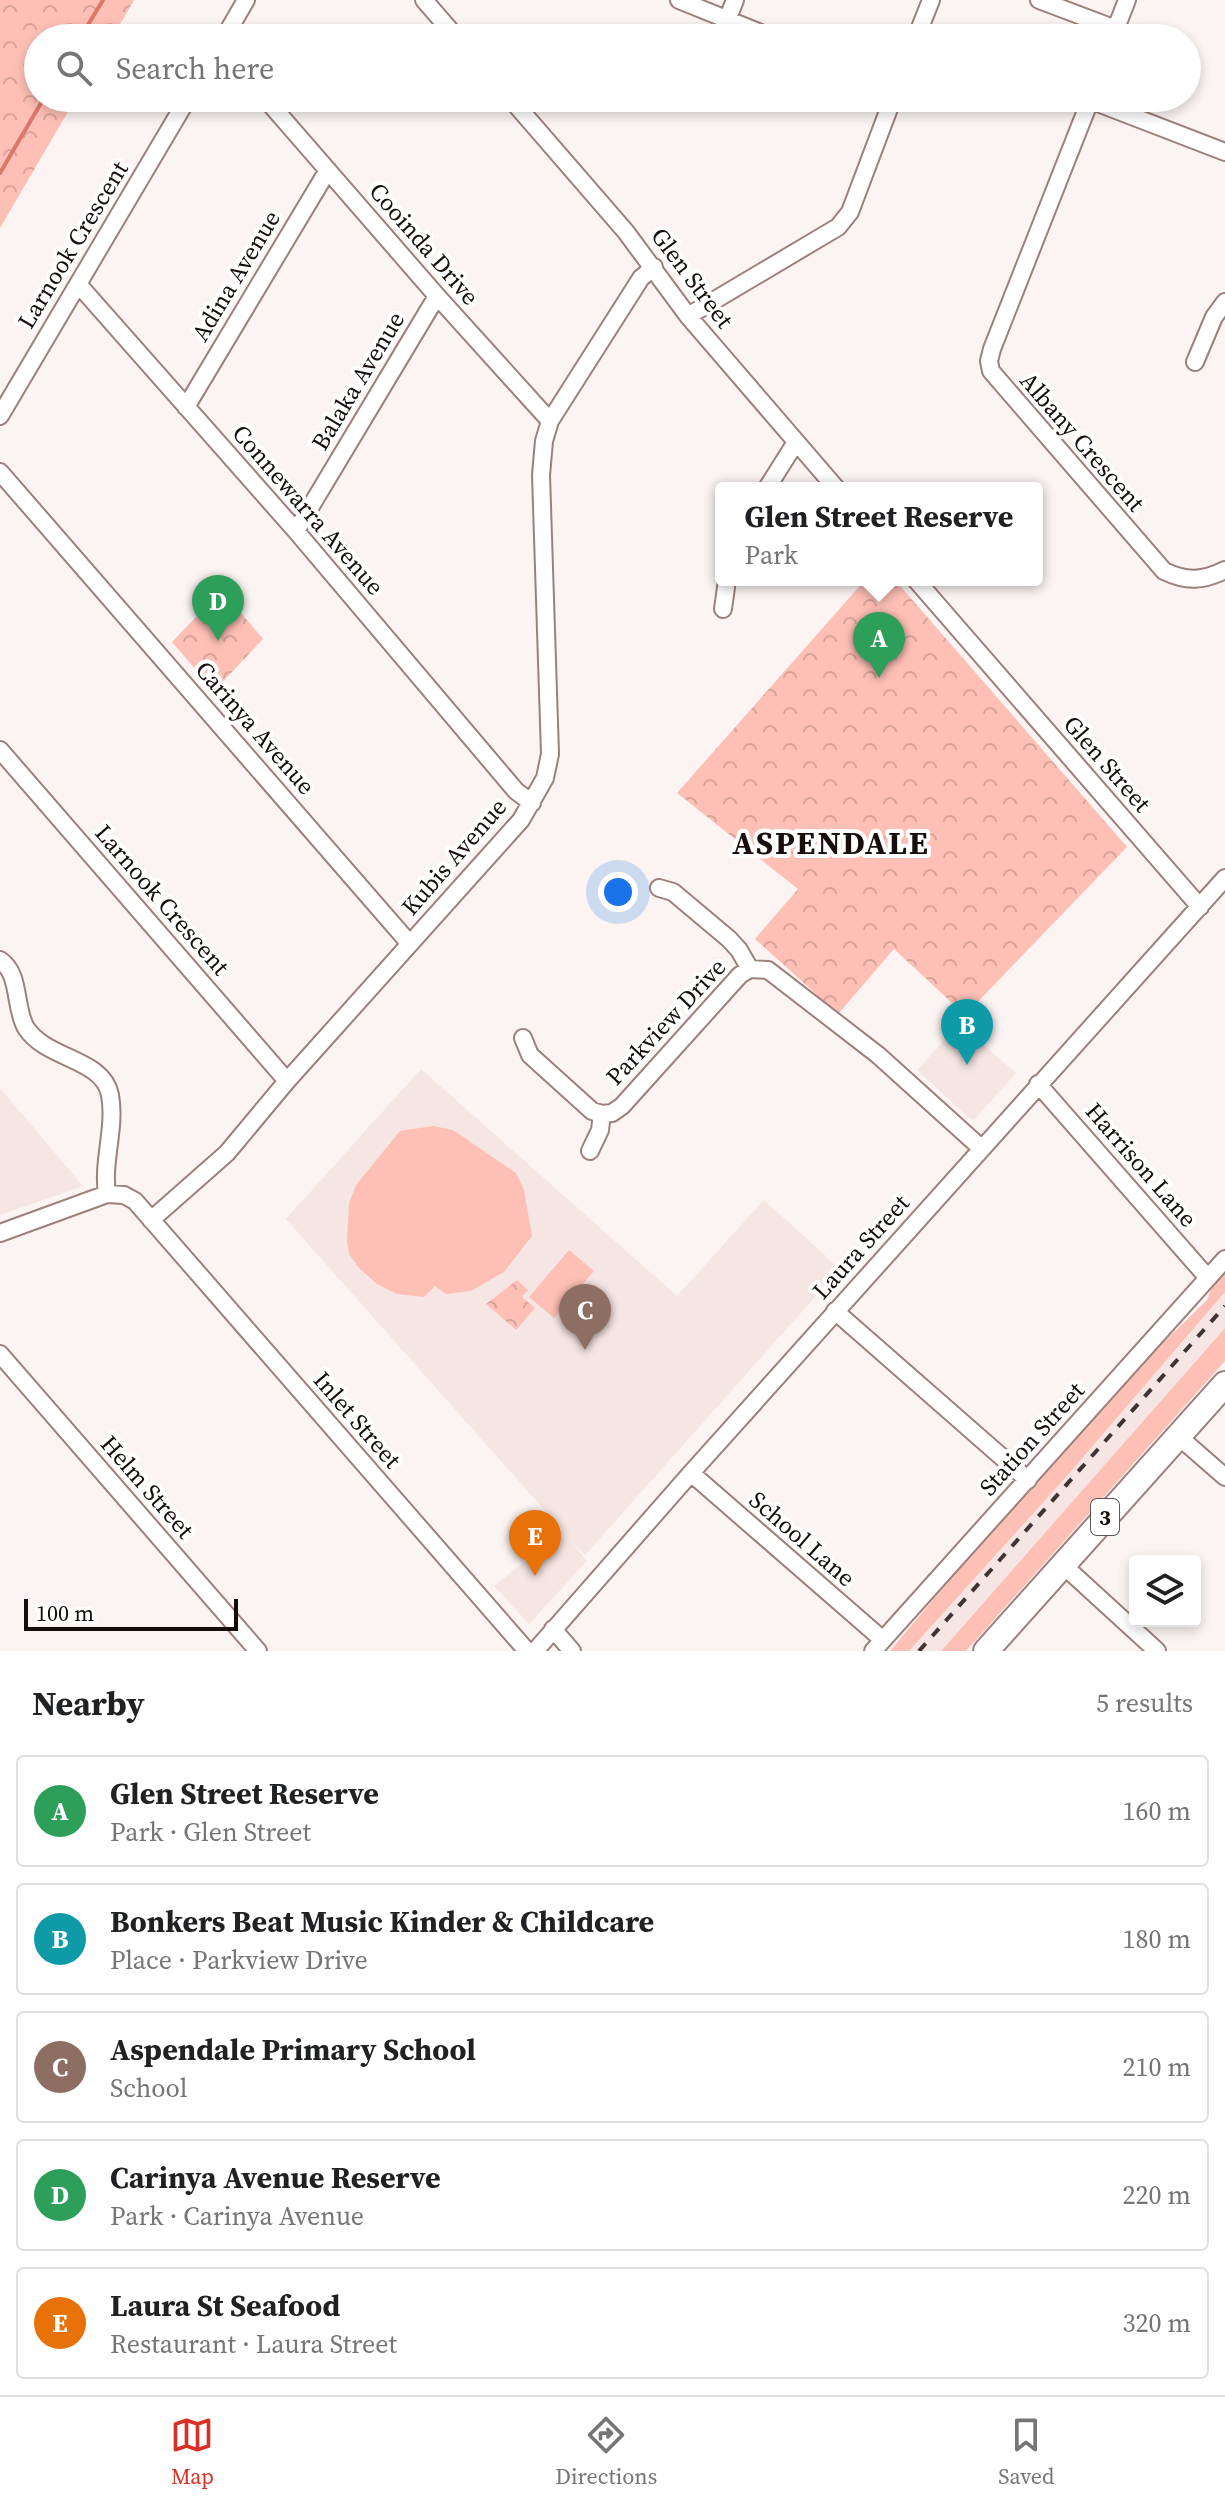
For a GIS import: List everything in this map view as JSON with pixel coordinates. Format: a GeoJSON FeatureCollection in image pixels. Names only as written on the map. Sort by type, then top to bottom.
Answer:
{"type":"FeatureCollection","features":[{"type":"Feature","properties":{"kind":"highway","name":"3"},"geometry":{"type":"LineString","coordinates":[[986,1651],[1225,1384]]}},
{"type":"Feature","properties":{"kind":"street"},"geometry":{"type":"LineString","coordinates":[[232,24],[246,0]]}},
{"type":"Feature","properties":{"kind":"street"},"geometry":{"type":"LineString","coordinates":[[424,0],[445,24]]}},
{"type":"Feature","properties":{"kind":"street"},"geometry":{"type":"LineString","coordinates":[[679,0],[737,24]]}},
{"type":"Feature","properties":{"kind":"street"},"geometry":{"type":"LineString","coordinates":[[725,24],[735,0]]}},
{"type":"Feature","properties":{"kind":"street"},"geometry":{"type":"LineString","coordinates":[[922,24],[931,0]]}},
{"type":"Feature","properties":{"kind":"street"},"geometry":{"type":"LineString","coordinates":[[1039,0],[1092,24]]}},
{"type":"Feature","properties":{"kind":"street"},"geometry":{"type":"LineString","coordinates":[[1118,24],[1127,0]]}},
{"type":"Feature","properties":{"kind":"street","name":"Larnook Crescent"},"geometry":{"type":"LineString","coordinates":[[0,416],[180,112]]}},
{"type":"Feature","properties":{"kind":"street","name":"Cooinda Drive"},"geometry":{"type":"LineString","coordinates":[[277,112],[550,421]]}},
{"type":"Feature","properties":{"kind":"street","name":"Glen Street"},"geometry":{"type":"LineString","coordinates":[[522,112],[654,267],[688,316],[831,482]]}},
{"type":"Feature","properties":{"kind":"street"},"geometry":{"type":"LineString","coordinates":[[688,316],[845,220],[888,112]]}},
{"type":"Feature","properties":{"kind":"street","name":"Albany Crescent"},"geometry":{"type":"LineString","coordinates":[[1085,112],[992,349],[989,361],[991,371],[998,383],[1164,571],[1178,578],[1193,580],[1224,571]]}},
{"type":"Feature","properties":{"kind":"street"},"geometry":{"type":"LineString","coordinates":[[1123,112],[1225,152]]}},
{"type":"Feature","properties":{"kind":"street","name":"Adina Avenue"},"geometry":{"type":"LineString","coordinates":[[186,407],[328,170]]}},
{"type":"Feature","properties":{"kind":"street","name":"Kubis Avenue"},"geometry":{"type":"LineString","coordinates":[[151,1220],[227,1153],[287,1081],[521,820],[543,783],[550,754],[541,475],[544,441],[550,421],[641,278],[654,267]]}},
{"type":"Feature","properties":{"kind":"street","name":"Connewarra Avenue"},"geometry":{"type":"LineString","coordinates":[[78,284],[296,531],[516,791],[532,803]]}},
{"type":"Feature","properties":{"kind":"street","name":"Balaka Avenue"},"geometry":{"type":"LineString","coordinates":[[296,531],[437,296]]}},
{"type":"Feature","properties":{"kind":"street"},"geometry":{"type":"LineString","coordinates":[[1195,362],[1214,317],[1225,302]]}},
{"type":"Feature","properties":{"kind":"street"},"geometry":{"type":"LineString","coordinates":[[771,482],[796,442]]}},
{"type":"Feature","properties":{"kind":"street","name":"Carinya Avenue"},"geometry":{"type":"LineString","coordinates":[[0,472],[410,944]]}},
{"type":"Feature","properties":{"kind":"street"},"geometry":{"type":"LineString","coordinates":[[723,609],[726,586]]}},
{"type":"Feature","properties":{"kind":"street","name":"Glen Street"},"geometry":{"type":"LineString","coordinates":[[921,586],[1200,907]]}},
{"type":"Feature","properties":{"kind":"street","name":"Larnook Crescent"},"geometry":{"type":"LineString","coordinates":[[0,750],[287,1081]]}},
{"type":"Feature","properties":{"kind":"street"},"geometry":{"type":"LineString","coordinates":[[499,769],[520,780],[543,783]]}},
{"type":"Feature","properties":{"kind":"street","name":"Laura Street"},"geometry":{"type":"LineString","coordinates":[[545,1640],[835,1311],[1225,878]]}},
{"type":"Feature","properties":{"kind":"street"},"geometry":{"type":"LineString","coordinates":[[659,888],[673,892],[729,939],[750,969]]}},
{"type":"Feature","properties":{"kind":"street"},"geometry":{"type":"LineString","coordinates":[[0,960],[11,974],[21,1015],[29,1031],[61,1055],[94,1070],[103,1079],[111,1101],[105,1174],[115,1194],[0,1233]]}},
{"type":"Feature","properties":{"kind":"street","name":"Parkview Drive"},"geometry":{"type":"LineString","coordinates":[[590,1151],[600,1130],[602,1114],[612,1113],[622,1106],[740,975],[750,969],[768,970],[878,1055],[981,1148]]}},
{"type":"Feature","properties":{"kind":"street"},"geometry":{"type":"LineString","coordinates":[[523,1038],[530,1055],[592,1111],[602,1114]]}},
{"type":"Feature","properties":{"kind":"street","name":"Harrison Lane"},"geometry":{"type":"LineString","coordinates":[[1038,1084],[1208,1278]]}},
{"type":"Feature","properties":{"kind":"street","name":"Inlet Street"},"geometry":{"type":"LineString","coordinates":[[115,1194],[135,1201],[527,1651]]}},
{"type":"Feature","properties":{"kind":"street","name":"Station Street"},"geometry":{"type":"LineString","coordinates":[[878,1646],[1225,1259]]}},
{"type":"Feature","properties":{"kind":"street"},"geometry":{"type":"LineString","coordinates":[[835,1311],[1028,1480]]}},
{"type":"Feature","properties":{"kind":"street","name":"Helm Street"},"geometry":{"type":"LineString","coordinates":[[0,1354],[258,1651]]}},
{"type":"Feature","properties":{"kind":"street"},"geometry":{"type":"LineString","coordinates":[[1178,1436],[1225,1477]]}},
{"type":"Feature","properties":{"kind":"street","name":"School Lane"},"geometry":{"type":"LineString","coordinates":[[691,1473],[878,1646]]}},
{"type":"Feature","properties":{"kind":"street"},"geometry":{"type":"LineString","coordinates":[[1063,1565],[1157,1651]]}},
{"type":"Feature","properties":{"kind":"street"},"geometry":{"type":"LineString","coordinates":[[545,1640],[565,1651]]}},
{"type":"Feature","properties":{"kind":"street"},"geometry":{"type":"LineString","coordinates":[[545,1640],[572,1651]]}},
{"type":"Feature","properties":{"kind":"shaded area"},"geometry":{"type":"Polygon","coordinates":[[[959,1024],[1016,1073],[974,1120],[917,1070],[959,1024]]]}},
{"type":"Feature","properties":{"kind":"shaded area"},"geometry":{"type":"Polygon","coordinates":[[[421,1069],[677,1296],[764,1200],[840,1269],[585,1555],[572,1542],[587,1561],[529,1624],[494,1586],[563,1531],[286,1219],[421,1069]]]}},
{"type":"Feature","properties":{"kind":"shaded area"},"geometry":{"type":"Polygon","coordinates":[[[0,1088],[83,1186],[0,1215],[0,1088]]]}},
{"type":"Feature","properties":{"kind":"shaded area"},"geometry":{"type":"Polygon","coordinates":[[[1225,1292],[1225,1328],[941,1651],[909,1651],[1066,1477],[1225,1292]]]}},
{"type":"Feature","properties":{"kind":"green space"},"geometry":{"type":"Polygon","coordinates":[[[0,0],[134,0],[120,24],[24,24],[24,112],[68,112],[0,228],[0,0]]]}},
{"type":"Feature","properties":{"kind":"green space"},"geometry":{"type":"Polygon","coordinates":[[[860,586],[900,586],[1127,847],[965,1015],[894,949],[838,1014],[755,939],[798,889],[677,793],[860,586]]]}},
{"type":"Feature","properties":{"kind":"green space"},"geometry":{"type":"Polygon","coordinates":[[[222,590],[263,639],[214,691],[172,642],[222,590]]]}},
{"type":"Feature","properties":{"kind":"green space"},"geometry":{"type":"Polygon","coordinates":[[[433,1126],[453,1130],[516,1173],[524,1190],[532,1236],[504,1272],[471,1291],[446,1294],[435,1286],[424,1297],[397,1294],[377,1284],[349,1254],[349,1203],[356,1185],[400,1131],[433,1126]]]}},
{"type":"Feature","properties":{"kind":"green space"},"geometry":{"type":"Polygon","coordinates":[[[569,1250],[594,1271],[554,1318],[529,1297],[569,1250]]]}},
{"type":"Feature","properties":{"kind":"green space"},"geometry":{"type":"Polygon","coordinates":[[[1225,1271],[1225,1292],[1066,1477],[909,1651],[890,1651],[1133,1372],[1207,1300],[1212,1286],[1225,1271]]]}},
{"type":"Feature","properties":{"kind":"green space"},"geometry":{"type":"Polygon","coordinates":[[[517,1280],[528,1290],[522,1297],[535,1308],[516,1330],[486,1304],[517,1280]]]}},
{"type":"Feature","properties":{"kind":"green space"},"geometry":{"type":"Polygon","coordinates":[[[1225,1328],[1225,1361],[966,1651],[941,1651],[1225,1328]]]}},
{"type":"Feature","properties":{"kind":"waterway"},"geometry":{"type":"LineString","coordinates":[[88,24],[103,0]]}},
{"type":"Feature","properties":{"kind":"waterway"},"geometry":{"type":"LineString","coordinates":[[0,173],[36,112]]}},
{"type":"Feature","properties":{"kind":"railway"},"geometry":{"type":"LineString","coordinates":[[919,1651],[1225,1306]]}},
{"type":"Feature","properties":{"kind":"place","name":"Carinya Avenue Reserve"},"geometry":{"type":"Point","coordinates":[218,641]}},
{"type":"Feature","properties":{"kind":"place","name":"Glen Street Reserve"},"geometry":{"type":"Point","coordinates":[879,678]}},
{"type":"Feature","properties":{"kind":"place","name":"Bonkers Beat Music Kinder & Childcare"},"geometry":{"type":"Point","coordinates":[967,1065]}},
{"type":"Feature","properties":{"kind":"place","name":"Aspendale Primary School"},"geometry":{"type":"Point","coordinates":[585,1350]}},
{"type":"Feature","properties":{"kind":"place","name":"Laura St Seafood"},"geometry":{"type":"Point","coordinates":[535,1576]}},
{"type":"Feature","properties":{"kind":"district","name":"ASPENDALE"},"geometry":{"type":"Point","coordinates":[831,843]}}]}
